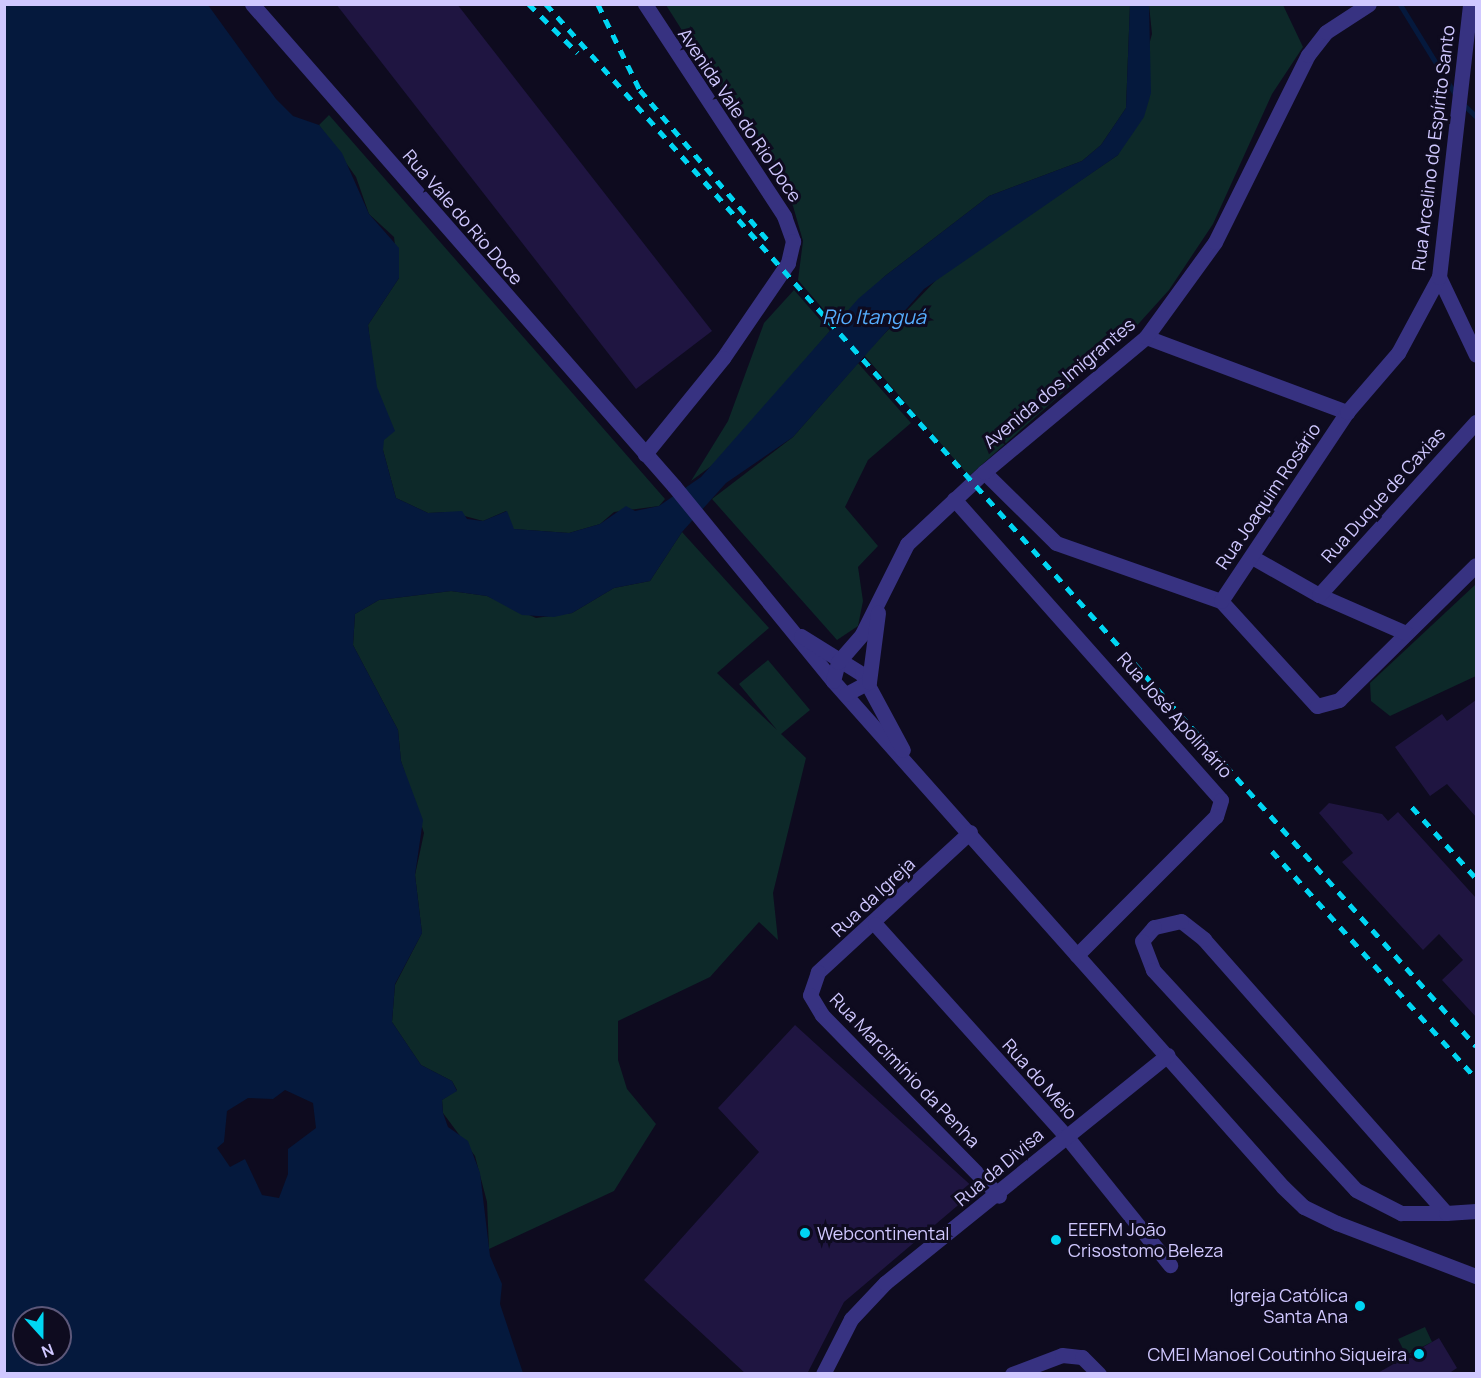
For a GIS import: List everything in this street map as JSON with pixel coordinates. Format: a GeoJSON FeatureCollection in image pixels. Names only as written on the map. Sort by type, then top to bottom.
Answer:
{"type":"FeatureCollection","features":[{"type":"Feature","properties":{"kind":"street","name":"Rua Vale do Rio Doce"},"geometry":{"type":"LineString","coordinates":[[252,4],[674,486],[833,681],[1304,1207],[1476,1276]]}},
{"type":"Feature","properties":{"kind":"street","name":"Avenida Vale do Rio Doce"},"geometry":{"type":"LineString","coordinates":[[645,4],[784,216],[793,242],[788,263],[723,358],[645,454]]}},
{"type":"Feature","properties":{"kind":"street","name":"Avenida dos Imigrantes"},"geometry":{"type":"LineString","coordinates":[[833,681],[841,658],[879,604],[907,544],[984,472],[1146,337],[1215,242],[1312,49],[1326,32],[1369,4]]}},
{"type":"Feature","properties":{"kind":"street","name":"Rua Arcelino do Espírito Santo"},"geometry":{"type":"LineString","coordinates":[[1347,412],[1398,353],[1439,277],[1466,56],[1470,4]]}},
{"type":"Feature","properties":{"kind":"street"},"geometry":{"type":"LineString","coordinates":[[1466,56],[1476,69]]}},
{"type":"Feature","properties":{"kind":"street"},"geometry":{"type":"LineString","coordinates":[[1439,277],[1476,355]]}},
{"type":"Feature","properties":{"kind":"street"},"geometry":{"type":"LineString","coordinates":[[1146,337],[1347,412]]}},
{"type":"Feature","properties":{"kind":"street","name":"Rua Joaquim Rosário"},"geometry":{"type":"LineString","coordinates":[[1221,601],[1347,412]]}},
{"type":"Feature","properties":{"kind":"street","name":"Rua Duque de Caxias"},"geometry":{"type":"LineString","coordinates":[[1319,595],[1476,422]]}},
{"type":"Feature","properties":{"kind":"street"},"geometry":{"type":"LineString","coordinates":[[984,472],[1056,543],[1221,601],[1317,706],[1339,700],[1476,565]]}},
{"type":"Feature","properties":{"kind":"street","name":"Rua José Apolinário"},"geometry":{"type":"LineString","coordinates":[[954,499],[1221,800],[1216,816],[1077,955]]}},
{"type":"Feature","properties":{"kind":"street"},"geometry":{"type":"LineString","coordinates":[[1252,557],[1319,595],[1406,633]]}},
{"type":"Feature","properties":{"kind":"street","name":"Avenida dos Imigrantes"},"geometry":{"type":"LineString","coordinates":[[869,682],[879,604]]}},
{"type":"Feature","properties":{"kind":"street"},"geometry":{"type":"LineString","coordinates":[[793,632],[841,658],[869,682],[912,768]]}},
{"type":"Feature","properties":{"kind":"street"},"geometry":{"type":"LineString","coordinates":[[846,694],[869,682]]}},
{"type":"Feature","properties":{"kind":"street","name":"Rua da Igreja"},"geometry":{"type":"LineString","coordinates":[[810,994],[818,972],[875,924],[970,832]]}},
{"type":"Feature","properties":{"kind":"street"},"geometry":{"type":"LineString","coordinates":[[1446,1213],[1204,939],[1182,921],[1154,927],[1142,941],[1153,970],[1356,1190],[1401,1213],[1446,1213],[1476,1211]]}},
{"type":"Feature","properties":{"kind":"street","name":"Rua do Meio"},"geometry":{"type":"LineString","coordinates":[[875,924],[1066,1136],[1170,1265]]}},
{"type":"Feature","properties":{"kind":"street","name":"Rua Marcimínio da Penha"},"geometry":{"type":"LineString","coordinates":[[810,994],[822,1015],[999,1196]]}},
{"type":"Feature","properties":{"kind":"street","name":"Rua da Divisa"},"geometry":{"type":"LineString","coordinates":[[823,1374],[836,1343],[867,1300],[999,1196],[1066,1136],[1168,1055]]}},
{"type":"Feature","properties":{"kind":"street"},"geometry":{"type":"LineString","coordinates":[[1012,1374],[1062,1355],[1082,1357],[1099,1374]]}},
{"type":"Feature","properties":{"kind":"green space"},"geometry":{"type":"Polygon","coordinates":[[[666,5],[1130,5],[1126,108],[1101,145],[1082,161],[989,196],[885,276],[836,324],[798,280],[803,241],[793,206],[666,5]]]}},
{"type":"Feature","properties":{"kind":"green space"},"geometry":{"type":"Polygon","coordinates":[[[1149,5],[1283,5],[1303,47],[1272,94],[1213,224],[1169,290],[1132,331],[969,476],[864,355],[941,275],[1118,155],[1152,34],[1149,5]]]}},
{"type":"Feature","properties":{"kind":"green space"},"geometry":{"type":"Polygon","coordinates":[[[329,115],[665,499],[659,506],[614,512],[600,524],[569,533],[513,529],[506,511],[483,521],[450,512],[428,513],[396,498],[383,450],[368,325],[399,278],[394,237],[369,214],[356,177],[319,125],[329,115]]]}},
{"type":"Feature","properties":{"kind":"green space"},"geometry":{"type":"Polygon","coordinates":[[[794,290],[830,331],[718,461],[691,481],[728,421],[764,323],[794,290]]]}},
{"type":"Feature","properties":{"kind":"green space"},"geometry":{"type":"Polygon","coordinates":[[[858,363],[911,423],[868,460],[845,507],[878,546],[858,567],[863,601],[858,626],[837,640],[712,499],[793,437],[858,363]]]}},
{"type":"Feature","properties":{"kind":"green space"},"geometry":{"type":"Polygon","coordinates":[[[682,532],[769,628],[717,673],[777,730],[739,684],[768,660],[810,710],[781,734],[806,758],[773,893],[778,940],[759,922],[710,977],[618,1021],[618,1060],[627,1089],[656,1124],[614,1191],[489,1249],[487,1202],[475,1156],[443,1113],[442,1100],[457,1090],[452,1081],[421,1065],[392,1022],[395,985],[422,933],[415,875],[424,833],[401,761],[398,730],[353,645],[355,614],[379,600],[451,591],[487,596],[536,618],[572,613],[614,588],[650,581],[682,532]]]}},
{"type":"Feature","properties":{"kind":"green space"},"geometry":{"type":"Polygon","coordinates":[[[1476,584],[1476,676],[1390,716],[1371,701],[1370,683],[1476,584]]]}},
{"type":"Feature","properties":{"kind":"green space"},"geometry":{"type":"Polygon","coordinates":[[[1425,1327],[1432,1342],[1406,1355],[1398,1339],[1425,1327]]]}},
{"type":"Feature","properties":{"kind":"water","name":"Rio Itanguá"},"geometry":{"type":"Polygon","coordinates":[[[5,5],[208,5],[276,99],[293,116],[319,125],[342,153],[369,214],[399,248],[399,278],[368,325],[377,387],[395,431],[384,440],[383,450],[396,498],[428,513],[462,511],[467,519],[483,521],[507,511],[514,529],[569,533],[600,524],[626,506],[635,511],[659,506],[701,477],[858,299],[885,276],[989,196],[1082,161],[1101,145],[1126,108],[1130,5],[1149,5],[1151,93],[1144,117],[1118,155],[924,289],[793,437],[726,483],[682,532],[650,581],[614,588],[572,613],[554,617],[522,615],[487,596],[451,591],[379,600],[355,614],[353,645],[398,730],[401,761],[423,820],[415,875],[422,933],[395,984],[392,1022],[421,1065],[452,1081],[457,1091],[442,1100],[443,1113],[448,1127],[468,1141],[480,1173],[490,1256],[502,1284],[500,1304],[523,1373],[5,1374],[5,5]],[[285,1090],[273,1099],[248,1098],[227,1111],[224,1142],[217,1148],[230,1167],[245,1159],[262,1195],[279,1198],[288,1174],[288,1149],[316,1128],[313,1103],[285,1090]]]}},
{"type":"Feature","properties":{"kind":"building"},"geometry":{"type":"Polygon","coordinates":[[[336,4],[457,4],[712,331],[636,389],[336,4]]]}},
{"type":"Feature","properties":{"kind":"building"},"geometry":{"type":"Polygon","coordinates":[[[1476,700],[1476,817],[1447,784],[1430,796],[1395,747],[1442,714],[1447,721],[1476,700]]]}},
{"type":"Feature","properties":{"kind":"building"},"geometry":{"type":"Polygon","coordinates":[[[1329,803],[1382,814],[1388,821],[1398,812],[1476,898],[1476,1017],[1442,980],[1463,960],[1439,934],[1423,950],[1342,862],[1353,853],[1319,813],[1329,803]]]}},
{"type":"Feature","properties":{"kind":"building","name":"Webcontinental"},"geometry":{"type":"Polygon","coordinates":[[[795,1025],[976,1190],[844,1302],[807,1374],[746,1374],[644,1280],[759,1152],[718,1108],[795,1025]]]}},
{"type":"Feature","properties":{"kind":"building"},"geometry":{"type":"Polygon","coordinates":[[[1439,1338],[1457,1368],[1448,1374],[1376,1374],[1439,1338]]]}},
{"type":"Feature","properties":{"kind":"waterway"},"geometry":{"type":"LineString","coordinates":[[1400,4],[1456,95]]}},
{"type":"Feature","properties":{"kind":"waterway"},"geometry":{"type":"LineString","coordinates":[[1463,104],[1476,116]]}},
{"type":"Feature","properties":{"kind":"railway"},"geometry":{"type":"LineString","coordinates":[[529,4],[578,53]]}},
{"type":"Feature","properties":{"kind":"railway"},"geometry":{"type":"LineString","coordinates":[[546,4],[1476,1046]]}},
{"type":"Feature","properties":{"kind":"railway"},"geometry":{"type":"LineString","coordinates":[[598,4],[640,90],[770,243]]}},
{"type":"Feature","properties":{"kind":"railway"},"geometry":{"type":"LineString","coordinates":[[1412,807],[1476,878]]}},
{"type":"Feature","properties":{"kind":"railway"},"geometry":{"type":"LineString","coordinates":[[1272,851],[1476,1078]]}},
{"type":"Feature","properties":{"kind":"place","name":"Webcontinental"},"geometry":{"type":"Point","coordinates":[805,1233]}},
{"type":"Feature","properties":{"kind":"place","name":"EEEFM João Crisostomo Beleza"},"geometry":{"type":"Point","coordinates":[1056,1240]}},
{"type":"Feature","properties":{"kind":"place","name":"Igreja Católica Santa Ana"},"geometry":{"type":"Point","coordinates":[1360,1306]}},
{"type":"Feature","properties":{"kind":"place","name":"CMEI Manoel Coutinho Siqueira"},"geometry":{"type":"Point","coordinates":[1419,1354]}}]}
